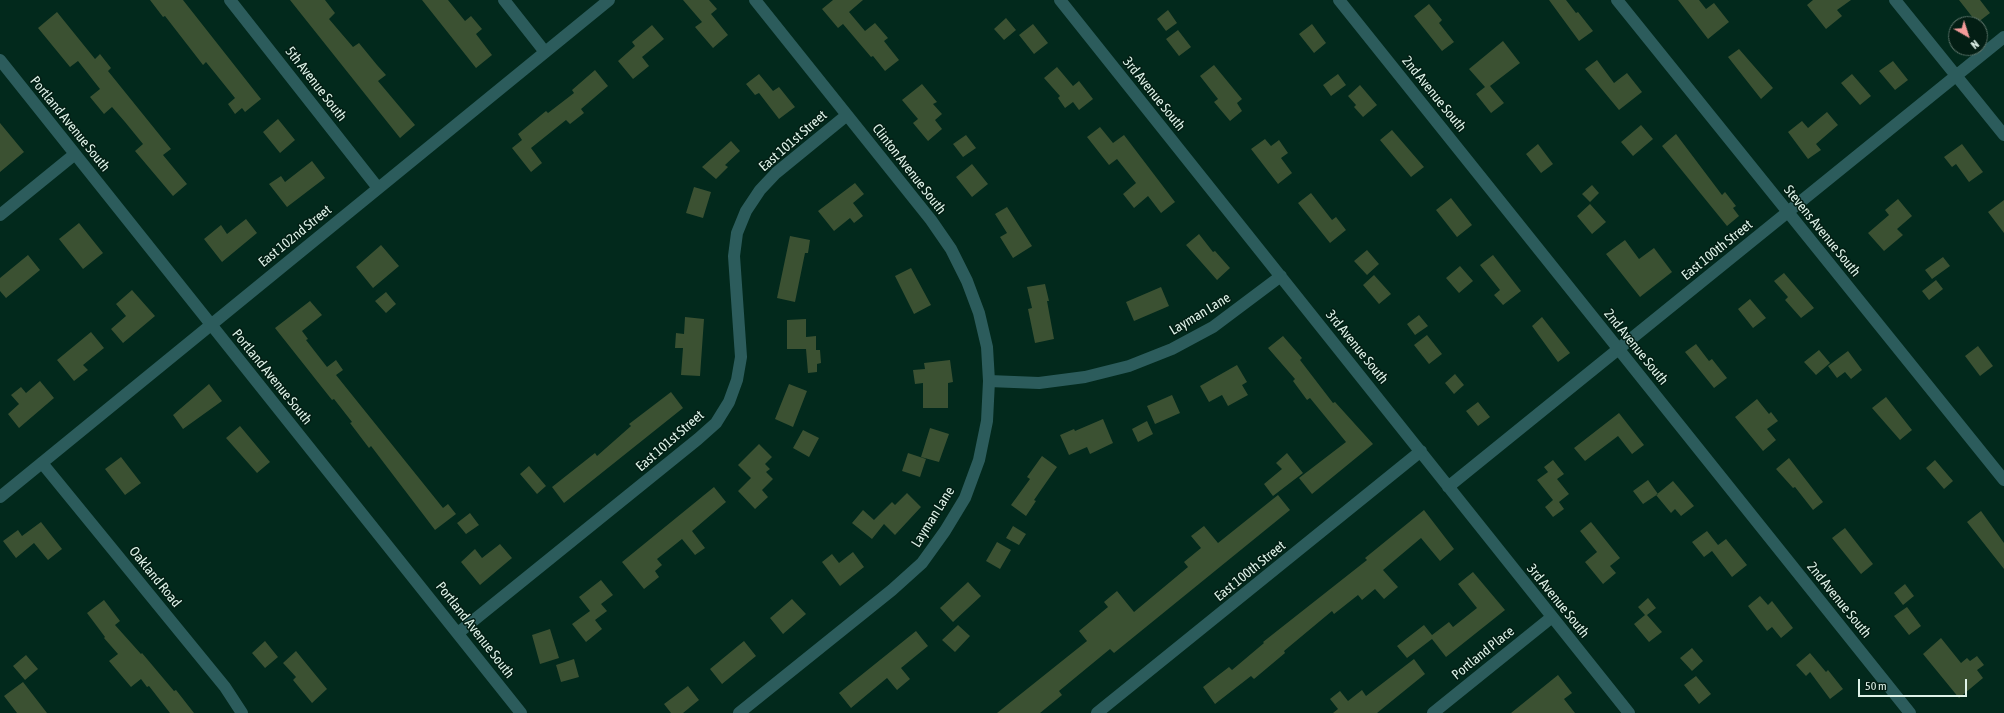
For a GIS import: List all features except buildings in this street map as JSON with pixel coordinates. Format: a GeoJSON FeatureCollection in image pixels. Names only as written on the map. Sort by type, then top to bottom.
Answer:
{"type":"FeatureCollection","features":[{"type":"Feature","properties":{"kind":"street","name":"5th Avenue South"},"geometry":{"type":"LineString","coordinates":[[230,0],[378,188]]}},
{"type":"Feature","properties":{"kind":"street"},"geometry":{"type":"LineString","coordinates":[[504,0],[545,52]]}},
{"type":"Feature","properties":{"kind":"street","name":"East 102nd Street"},"geometry":{"type":"LineString","coordinates":[[0,497],[210,324],[610,0]]}},
{"type":"Feature","properties":{"kind":"street","name":"Clinton Avenue South"},"geometry":{"type":"LineString","coordinates":[[755,0],[931,220],[950,249],[966,281],[979,313],[987,348],[989,381]]}},
{"type":"Feature","properties":{"kind":"street","name":"3rd Avenue South"},"geometry":{"type":"LineString","coordinates":[[1060,0],[1629,713]]}},
{"type":"Feature","properties":{"kind":"street","name":"2nd Avenue South"},"geometry":{"type":"LineString","coordinates":[[1339,0],[1910,713]]}},
{"type":"Feature","properties":{"kind":"street","name":"Stevens Avenue South"},"geometry":{"type":"LineString","coordinates":[[1617,0],[2004,480]]}},
{"type":"Feature","properties":{"kind":"street"},"geometry":{"type":"LineString","coordinates":[[1895,0],[2004,136]]}},
{"type":"Feature","properties":{"kind":"street","name":"East 100th Street"},"geometry":{"type":"LineString","coordinates":[[1448,487],[2004,37]]}},
{"type":"Feature","properties":{"kind":"street","name":"Portland Avenue South"},"geometry":{"type":"LineString","coordinates":[[0,60],[521,713]]}},
{"type":"Feature","properties":{"kind":"street","name":"East 101st Street"},"geometry":{"type":"LineString","coordinates":[[458,633],[716,423],[729,402],[737,380],[741,357],[734,256],[737,233],[746,211],[760,190],[776,173],[847,115]]}},
{"type":"Feature","properties":{"kind":"street"},"geometry":{"type":"LineString","coordinates":[[0,215],[75,154]]}},
{"type":"Feature","properties":{"kind":"street","name":"Layman Lane"},"geometry":{"type":"LineString","coordinates":[[739,713],[892,590],[922,562],[945,531],[965,498],[979,460],[987,421],[989,381],[1039,383],[1085,377],[1129,366],[1172,349],[1213,327],[1281,276]]}},
{"type":"Feature","properties":{"kind":"street","name":"East 100th Street"},"geometry":{"type":"LineString","coordinates":[[1097,713],[1421,451]]}},
{"type":"Feature","properties":{"kind":"street","name":"Oakland Road"},"geometry":{"type":"LineString","coordinates":[[42,463],[225,687],[242,713]]}},
{"type":"Feature","properties":{"kind":"street","name":"Portland Place"},"geometry":{"type":"LineString","coordinates":[[1433,713],[1552,617]]}}]}
